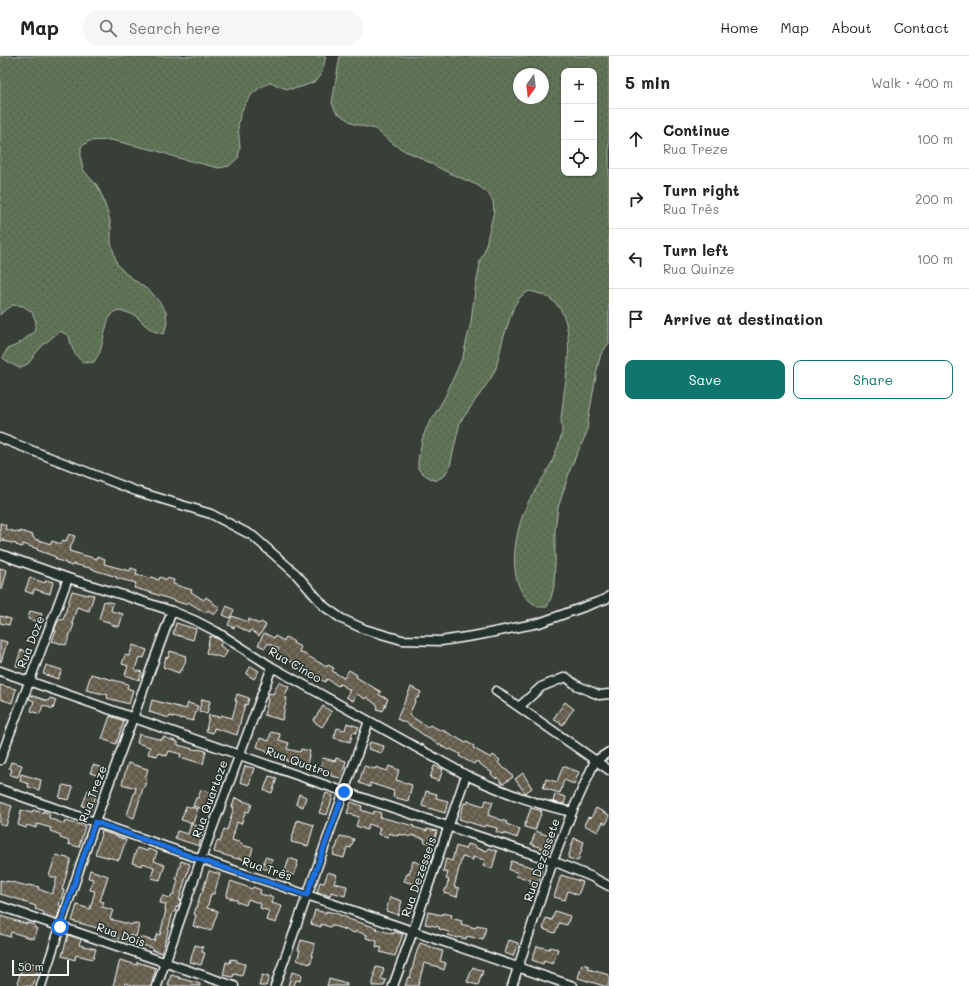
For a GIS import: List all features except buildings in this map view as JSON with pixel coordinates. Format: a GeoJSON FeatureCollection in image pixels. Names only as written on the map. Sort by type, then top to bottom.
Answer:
{"type":"FeatureCollection","features":[{"type":"Feature","properties":{"kind":"street"},"geometry":{"type":"LineString","coordinates":[[0,438],[136,491],[211,514],[253,536],[296,574],[325,607],[342,619],[364,629],[402,640],[441,641],[487,634],[540,623],[606,599],[609,596]]}},
{"type":"Feature","properties":{"kind":"street","name":"Rua Cinco"},"geometry":{"type":"LineString","coordinates":[[0,554],[68,578],[172,611],[196,621],[272,667],[466,775],[506,792],[553,808],[572,812]]}},
{"type":"Feature","properties":{"kind":"street","name":"Rua Doze"},"geometry":{"type":"LineString","coordinates":[[0,760],[68,578]]}},
{"type":"Feature","properties":{"kind":"street","name":"Rua Treze"},"geometry":{"type":"LineString","coordinates":[[41,986],[95,822],[172,611]]}},
{"type":"Feature","properties":{"kind":"street","name":"Rua Quartoze"},"geometry":{"type":"LineString","coordinates":[[157,986],[201,860],[272,667]]}},
{"type":"Feature","properties":{"kind":"street","name":"Rua Quatro"},"geometry":{"type":"LineString","coordinates":[[0,671],[344,792],[553,861],[592,877],[609,886]]}},
{"type":"Feature","properties":{"kind":"street"},"geometry":{"type":"LineString","coordinates":[[519,707],[541,687],[566,677],[576,685],[599,695],[609,694]]}},
{"type":"Feature","properties":{"kind":"street"},"geometry":{"type":"LineString","coordinates":[[496,691],[609,770]]}},
{"type":"Feature","properties":{"kind":"street"},"geometry":{"type":"LineString","coordinates":[[275,986],[369,720]]}},
{"type":"Feature","properties":{"kind":"street"},"geometry":{"type":"LineString","coordinates":[[596,761],[609,752]]}},
{"type":"Feature","properties":{"kind":"street","name":"Rua Dezessete"},"geometry":{"type":"LineString","coordinates":[[512,986],[553,861],[572,812],[596,761]]}},
{"type":"Feature","properties":{"kind":"street","name":"Rua Dezesseis"},"geometry":{"type":"LineString","coordinates":[[393,986],[466,775]]}},
{"type":"Feature","properties":{"kind":"street","name":"Rua Três"},"geometry":{"type":"LineString","coordinates":[[0,789],[201,860],[573,986]]}},
{"type":"Feature","properties":{"kind":"street","name":"Rua Dois"},"geometry":{"type":"LineString","coordinates":[[0,906],[234,986]]}},
{"type":"Feature","properties":{"kind":"green space"},"geometry":{"type":"Polygon","coordinates":[[[0,56],[326,56],[320,77],[314,82],[305,86],[288,89],[271,82],[253,93],[245,104],[240,115],[238,125],[240,148],[238,158],[229,166],[219,168],[111,140],[89,141],[81,147],[83,169],[97,185],[109,217],[111,227],[111,243],[117,264],[125,273],[152,293],[160,303],[166,312],[167,323],[164,334],[153,331],[136,316],[126,312],[115,311],[108,320],[100,352],[94,362],[83,363],[73,351],[69,336],[60,331],[43,345],[29,363],[20,368],[3,358],[7,349],[17,345],[34,332],[36,322],[32,312],[23,306],[13,305],[0,315],[0,56]]]}},
{"type":"Feature","properties":{"kind":"green space"},"geometry":{"type":"Polygon","coordinates":[[[340,56],[609,56],[609,343],[601,354],[598,365],[587,432],[571,467],[558,508],[555,529],[554,586],[547,607],[537,607],[523,594],[515,571],[515,558],[518,532],[525,509],[551,463],[562,433],[561,418],[568,352],[566,322],[558,306],[549,298],[529,291],[520,297],[514,306],[503,339],[496,368],[491,378],[460,422],[450,466],[444,476],[435,481],[418,469],[418,460],[423,437],[427,427],[445,397],[463,356],[471,322],[480,260],[484,253],[494,211],[493,201],[487,192],[477,185],[405,151],[375,129],[354,124],[336,112],[332,103],[340,56]]]}},
{"type":"Feature","properties":{"kind":"route"},"geometry":{"type":"LineString","coordinates":[[60,927],[95,822],[201,860],[307,895],[344,792]]}}]}
